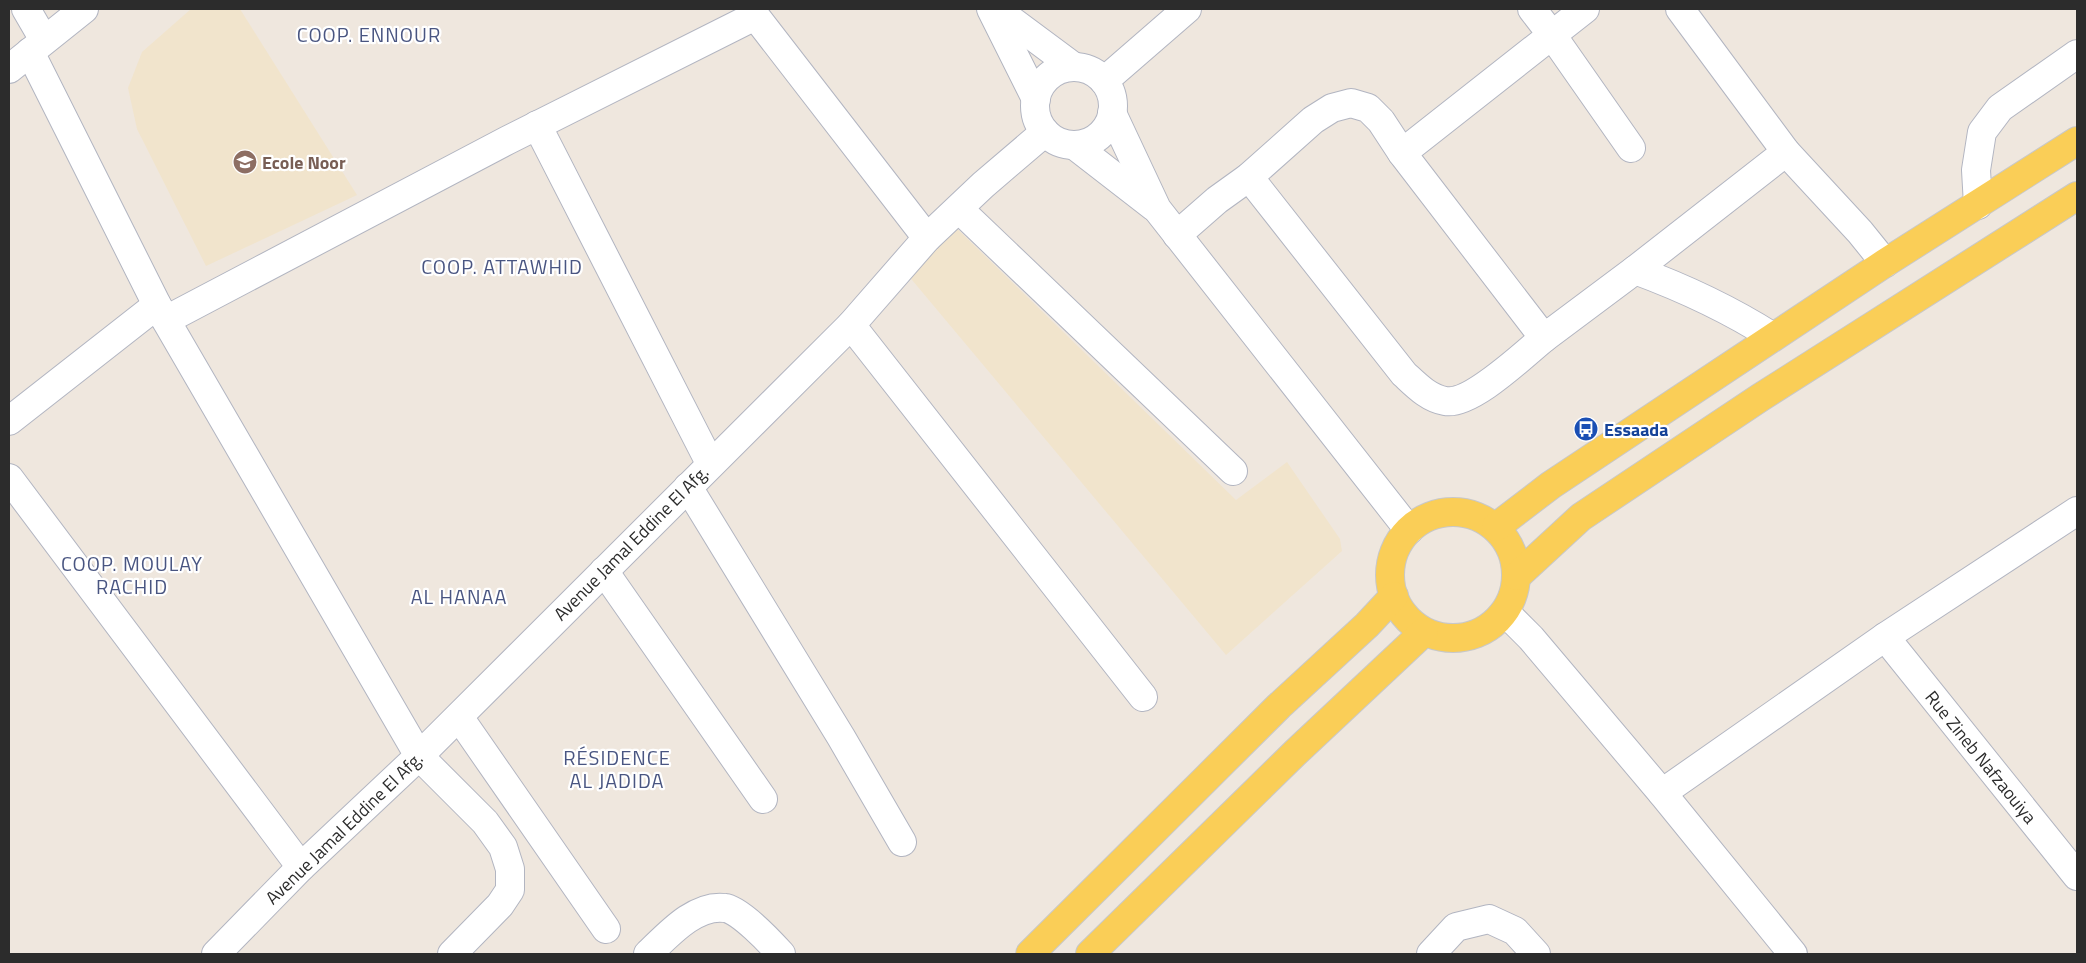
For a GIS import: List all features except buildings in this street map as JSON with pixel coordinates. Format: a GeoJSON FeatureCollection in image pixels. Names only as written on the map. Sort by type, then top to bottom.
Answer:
{"type":"FeatureCollection","features":[{"type":"Feature","properties":{"kind":"main road"},"geometry":{"type":"LineString","coordinates":[[1496,527],[1551,485],[1773,337],[1885,263],[2077,142]]}},
{"type":"Feature","properties":{"kind":"main road"},"geometry":{"type":"LineString","coordinates":[[1517,576],[1581,517],[1761,398],[2077,196]]}},
{"type":"Feature","properties":{"kind":"main road"},"geometry":{"type":"LineString","coordinates":[[1445,512],[1463,512],[1480,517],[1496,527],[1507,541],[1514,558],[1517,576],[1514,594],[1505,612],[1479,633],[1461,638],[1443,637],[1424,632],[1410,622],[1399,608],[1389,574],[1392,556],[1400,540],[1409,530],[1427,517],[1445,512]]}},
{"type":"Feature","properties":{"kind":"main road"},"geometry":{"type":"LineString","coordinates":[[1030,954],[1279,706],[1367,625],[1394,596]]}},
{"type":"Feature","properties":{"kind":"main road"},"geometry":{"type":"LineString","coordinates":[[1093,953],[1295,753],[1424,632]]}},
{"type":"Feature","properties":{"kind":"street"},"geometry":{"type":"LineString","coordinates":[[26,9],[37,46],[162,313],[419,756],[485,822],[503,847],[510,869],[510,890],[500,906],[452,954]]}},
{"type":"Feature","properties":{"kind":"street"},"geometry":{"type":"LineString","coordinates":[[9,69],[84,9]]}},
{"type":"Feature","properties":{"kind":"street"},"geometry":{"type":"LineString","coordinates":[[991,9],[1036,99]]}},
{"type":"Feature","properties":{"kind":"street"},"geometry":{"type":"LineString","coordinates":[[996,9],[1074,67]]}},
{"type":"Feature","properties":{"kind":"street"},"geometry":{"type":"LineString","coordinates":[[1104,81],[1187,9]]}},
{"type":"Feature","properties":{"kind":"street"},"geometry":{"type":"LineString","coordinates":[[1532,9],[1632,148]]}},
{"type":"Feature","properties":{"kind":"street"},"geometry":{"type":"LineString","coordinates":[[1402,153],[1586,9]]}},
{"type":"Feature","properties":{"kind":"street"},"geometry":{"type":"LineString","coordinates":[[1680,9],[1786,152],[1860,232],[1885,263]]}},
{"type":"Feature","properties":{"kind":"street"},"geometry":{"type":"LineString","coordinates":[[9,421],[162,313],[537,125],[753,12],[926,238]]}},
{"type":"Feature","properties":{"kind":"street"},"geometry":{"type":"LineString","coordinates":[[1978,205],[1976,170],[1982,132],[2000,108],[2077,54]]}},
{"type":"Feature","properties":{"kind":"street"},"geometry":{"type":"LineString","coordinates":[[1074,145],[1094,139],[1103,132],[1109,123],[1113,102],[1110,90],[1104,81],[1086,69],[1074,67],[1064,69],[1046,80],[1036,99],[1035,111],[1039,122],[1045,132],[1053,139],[1074,145],[1157,209]]}},
{"type":"Feature","properties":{"kind":"street"},"geometry":{"type":"LineString","coordinates":[[1177,235],[1218,200],[1249,177],[1313,120],[1332,108],[1351,103],[1368,108],[1381,121],[1402,153],[1544,338]]}},
{"type":"Feature","properties":{"kind":"street"},"geometry":{"type":"LineString","coordinates":[[1112,113],[1157,209],[1409,530]]}},
{"type":"Feature","properties":{"kind":"street"},"geometry":{"type":"LineString","coordinates":[[537,125],[710,463]]}},
{"type":"Feature","properties":{"kind":"street","name":"Avenue Jamal Eddine El Afg."},"geometry":{"type":"LineString","coordinates":[[216,954],[301,867],[459,717],[710,463],[851,325],[926,238],[1045,132]]}},
{"type":"Feature","properties":{"kind":"street"},"geometry":{"type":"LineString","coordinates":[[1249,177],[1404,374],[1426,394],[1446,402],[1468,396],[1498,377],[1544,338],[1635,270],[1786,152]]}},
{"type":"Feature","properties":{"kind":"street"},"geometry":{"type":"LineString","coordinates":[[959,209],[1233,471]]}},
{"type":"Feature","properties":{"kind":"street"},"geometry":{"type":"LineString","coordinates":[[1635,270],[1669,282],[1738,314],[1773,337]]}},
{"type":"Feature","properties":{"kind":"street"},"geometry":{"type":"LineString","coordinates":[[851,325],[1143,697]]}},
{"type":"Feature","properties":{"kind":"street"},"geometry":{"type":"LineString","coordinates":[[9,478],[301,867]]}},
{"type":"Feature","properties":{"kind":"street"},"geometry":{"type":"LineString","coordinates":[[688,486],[841,737],[902,842]]}},
{"type":"Feature","properties":{"kind":"street"},"geometry":{"type":"LineString","coordinates":[[1662,793],[1885,637],[2077,510]]}},
{"type":"Feature","properties":{"kind":"street"},"geometry":{"type":"LineString","coordinates":[[604,571],[763,799]]}},
{"type":"Feature","properties":{"kind":"street"},"geometry":{"type":"LineString","coordinates":[[1505,612],[1531,638],[1662,793],[1793,954]]}},
{"type":"Feature","properties":{"kind":"street","name":"Rue Zineb Nafzaouiya"},"geometry":{"type":"LineString","coordinates":[[1885,637],[2077,876]]}},
{"type":"Feature","properties":{"kind":"street"},"geometry":{"type":"LineString","coordinates":[[459,717],[606,929]]}},
{"type":"Feature","properties":{"kind":"street"},"geometry":{"type":"LineString","coordinates":[[648,954],[676,928],[700,911],[726,908],[745,919],[782,954]]}},
{"type":"Feature","properties":{"kind":"street"},"geometry":{"type":"LineString","coordinates":[[1431,954],[1456,927],[1489,919],[1515,931],[1536,954]]}},
{"type":"Feature","properties":{"kind":"shaded area","name":"Ecole Noor"},"geometry":{"type":"Polygon","coordinates":[[[191,9],[240,9],[357,195],[206,266],[137,129],[128,88],[142,52],[191,9]]]}},
{"type":"Feature","properties":{"kind":"shaded area"},"geometry":{"type":"Polygon","coordinates":[[[947,219],[1236,500],[1287,462],[1340,539],[1342,551],[1226,655],[902,268],[947,219]]]}},
{"type":"Feature","properties":{"kind":"place","name":"Ecole Noor"},"geometry":{"type":"Point","coordinates":[245,162]}},
{"type":"Feature","properties":{"kind":"place","name":"Essaada"},"geometry":{"type":"Point","coordinates":[1586,429]}},
{"type":"Feature","properties":{"kind":"district","name":"COOP. ENNOUR"},"geometry":{"type":"Point","coordinates":[369,34]}},
{"type":"Feature","properties":{"kind":"district","name":"COOP. ATTAWHID"},"geometry":{"type":"Point","coordinates":[502,266]}},
{"type":"Feature","properties":{"kind":"district","name":"COOP. MOULAY RACHID"},"geometry":{"type":"Point","coordinates":[132,574]}},
{"type":"Feature","properties":{"kind":"district","name":"AL HANAA"},"geometry":{"type":"Point","coordinates":[459,596]}},
{"type":"Feature","properties":{"kind":"district","name":"RÉSIDENCE AL JADIDA"},"geometry":{"type":"Point","coordinates":[617,768]}}]}
